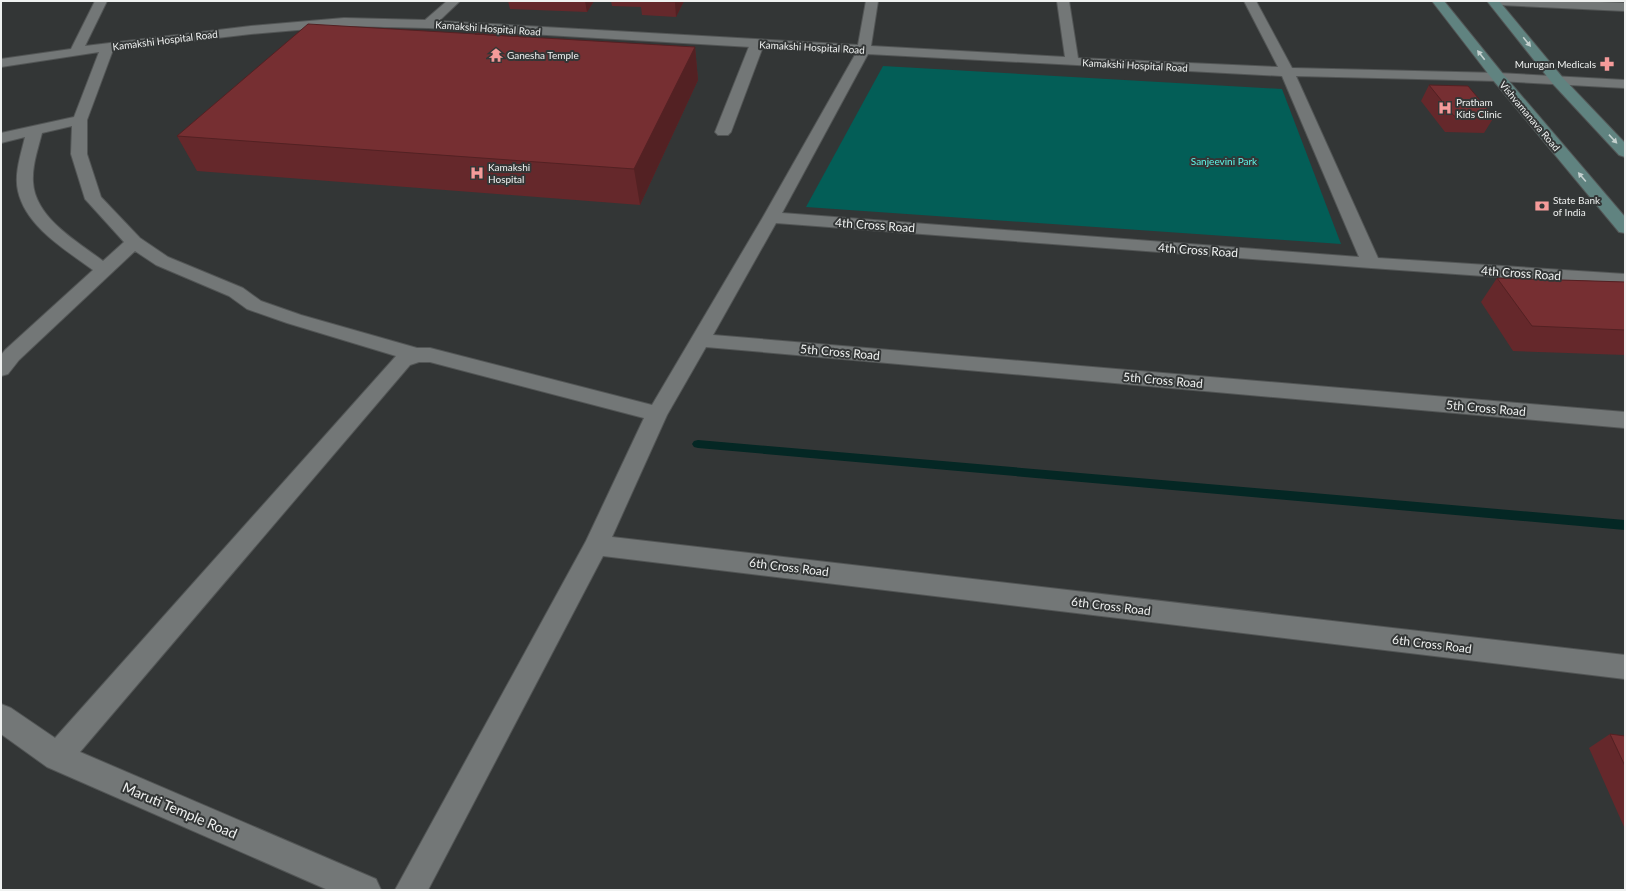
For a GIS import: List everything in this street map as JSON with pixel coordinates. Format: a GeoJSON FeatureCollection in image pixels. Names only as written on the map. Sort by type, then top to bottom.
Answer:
{"type":"FeatureCollection","features":[{"type":"Feature","properties":{"kind":"main road","name":"Vishvamanava Road"},"geometry":{"type":"LineString","coordinates":[[1438,1],[1498,77],[1625,228]]}},
{"type":"Feature","properties":{"kind":"main road"},"geometry":{"type":"LineString","coordinates":[[1493,1],[1558,81],[1625,152]]}},
{"type":"Feature","properties":{"kind":"street"},"geometry":{"type":"LineString","coordinates":[[76,51],[101,1]]}},
{"type":"Feature","properties":{"kind":"street"},"geometry":{"type":"LineString","coordinates":[[428,24],[454,1]]}},
{"type":"Feature","properties":{"kind":"street"},"geometry":{"type":"LineString","coordinates":[[411,890],[596,545],[657,414],[771,217],[864,50],[872,1]]}},
{"type":"Feature","properties":{"kind":"street"},"geometry":{"type":"LineString","coordinates":[[1063,1],[1072,62]]}},
{"type":"Feature","properties":{"kind":"street"},"geometry":{"type":"LineString","coordinates":[[1250,1],[1287,72],[1371,263]]}},
{"type":"Feature","properties":{"kind":"street"},"geometry":{"type":"LineString","coordinates":[[1500,1],[1625,7]]}},
{"type":"Feature","properties":{"kind":"street","name":"Kamakshi Hospital Road"},"geometry":{"type":"LineString","coordinates":[[1,63],[108,47],[251,30],[344,22],[428,24],[1072,62],[1287,72],[1498,77],[1625,84]]}},
{"type":"Feature","properties":{"kind":"street"},"geometry":{"type":"LineString","coordinates":[[723,132],[757,44]]}},
{"type":"Feature","properties":{"kind":"street"},"geometry":{"type":"LineString","coordinates":[[108,47],[80,120],[79,154],[93,199],[134,242],[162,261],[236,292],[254,305],[294,319],[417,355],[430,355],[657,414]]}},
{"type":"Feature","properties":{"kind":"street"},"geometry":{"type":"LineString","coordinates":[[1,138],[80,120]]}},
{"type":"Feature","properties":{"kind":"street"},"geometry":{"type":"LineString","coordinates":[[35,130],[26,166],[26,191],[36,213],[48,227],[104,270]]}},
{"type":"Feature","properties":{"kind":"street","name":"4th Cross Road"},"geometry":{"type":"LineString","coordinates":[[771,217],[1371,263],[1625,280]]}},
{"type":"Feature","properties":{"kind":"street"},"geometry":{"type":"LineString","coordinates":[[5,358],[134,242]]}},
{"type":"Feature","properties":{"kind":"street","name":"5th Cross Road"},"geometry":{"type":"LineString","coordinates":[[701,340],[1625,420]]}},
{"type":"Feature","properties":{"kind":"street"},"geometry":{"type":"LineString","coordinates":[[57,756],[403,360],[417,355]]}},
{"type":"Feature","properties":{"kind":"street","name":"6th Cross Road"},"geometry":{"type":"LineString","coordinates":[[596,545],[1625,667]]}},
{"type":"Feature","properties":{"kind":"street","name":"Maruti Temple Road"},"geometry":{"type":"LineString","coordinates":[[1,718],[57,756],[365,890]]}},
{"type":"Feature","properties":{"kind":"green space","name":"Sanjeevini Park"},"geometry":{"type":"Polygon","coordinates":[[[883,66],[1282,89],[1341,244],[806,207],[883,66]]]}},
{"type":"Feature","properties":{"kind":"building"},"geometry":{"type":"Polygon","coordinates":[[[647,1],[676,1],[675,2],[647,1]]]}},
{"type":"Feature","properties":{"kind":"building","name":"Kamakshi Hospital"},"geometry":{"type":"Polygon","coordinates":[[[308,24],[695,47],[634,169],[177,136],[308,24]]]}},
{"type":"Feature","properties":{"kind":"building"},"geometry":{"type":"Polygon","coordinates":[[[477,33],[527,36],[475,34],[477,33]]]}},
{"type":"Feature","properties":{"kind":"building"},"geometry":{"type":"Polygon","coordinates":[[[1429,85],[1468,86],[1494,117],[1454,116],[1429,85]]]}},
{"type":"Feature","properties":{"kind":"building"},"geometry":{"type":"Polygon","coordinates":[[[1497,278],[1625,282],[1625,330],[1532,326],[1497,278]]]}},
{"type":"Feature","properties":{"kind":"building"},"geometry":{"type":"Polygon","coordinates":[[[1610,734],[1625,736],[1625,766],[1610,734]]]}},
{"type":"Feature","properties":{"kind":"waterway"},"geometry":{"type":"LineString","coordinates":[[698,444],[1625,525]]}},
{"type":"Feature","properties":{"kind":"place","name":"Ganesha Temple"},"geometry":{"type":"Point","coordinates":[496,55]}},
{"type":"Feature","properties":{"kind":"place","name":"Murugan Medicals"},"geometry":{"type":"Point","coordinates":[1607,64]}},
{"type":"Feature","properties":{"kind":"place","name":"Pratham Kids Clinic"},"geometry":{"type":"Point","coordinates":[1445,108]}},
{"type":"Feature","properties":{"kind":"place","name":"Kamakshi Hospital"},"geometry":{"type":"Point","coordinates":[477,173]}},
{"type":"Feature","properties":{"kind":"place","name":"State Bank of India"},"geometry":{"type":"Point","coordinates":[1542,206]}}]}
